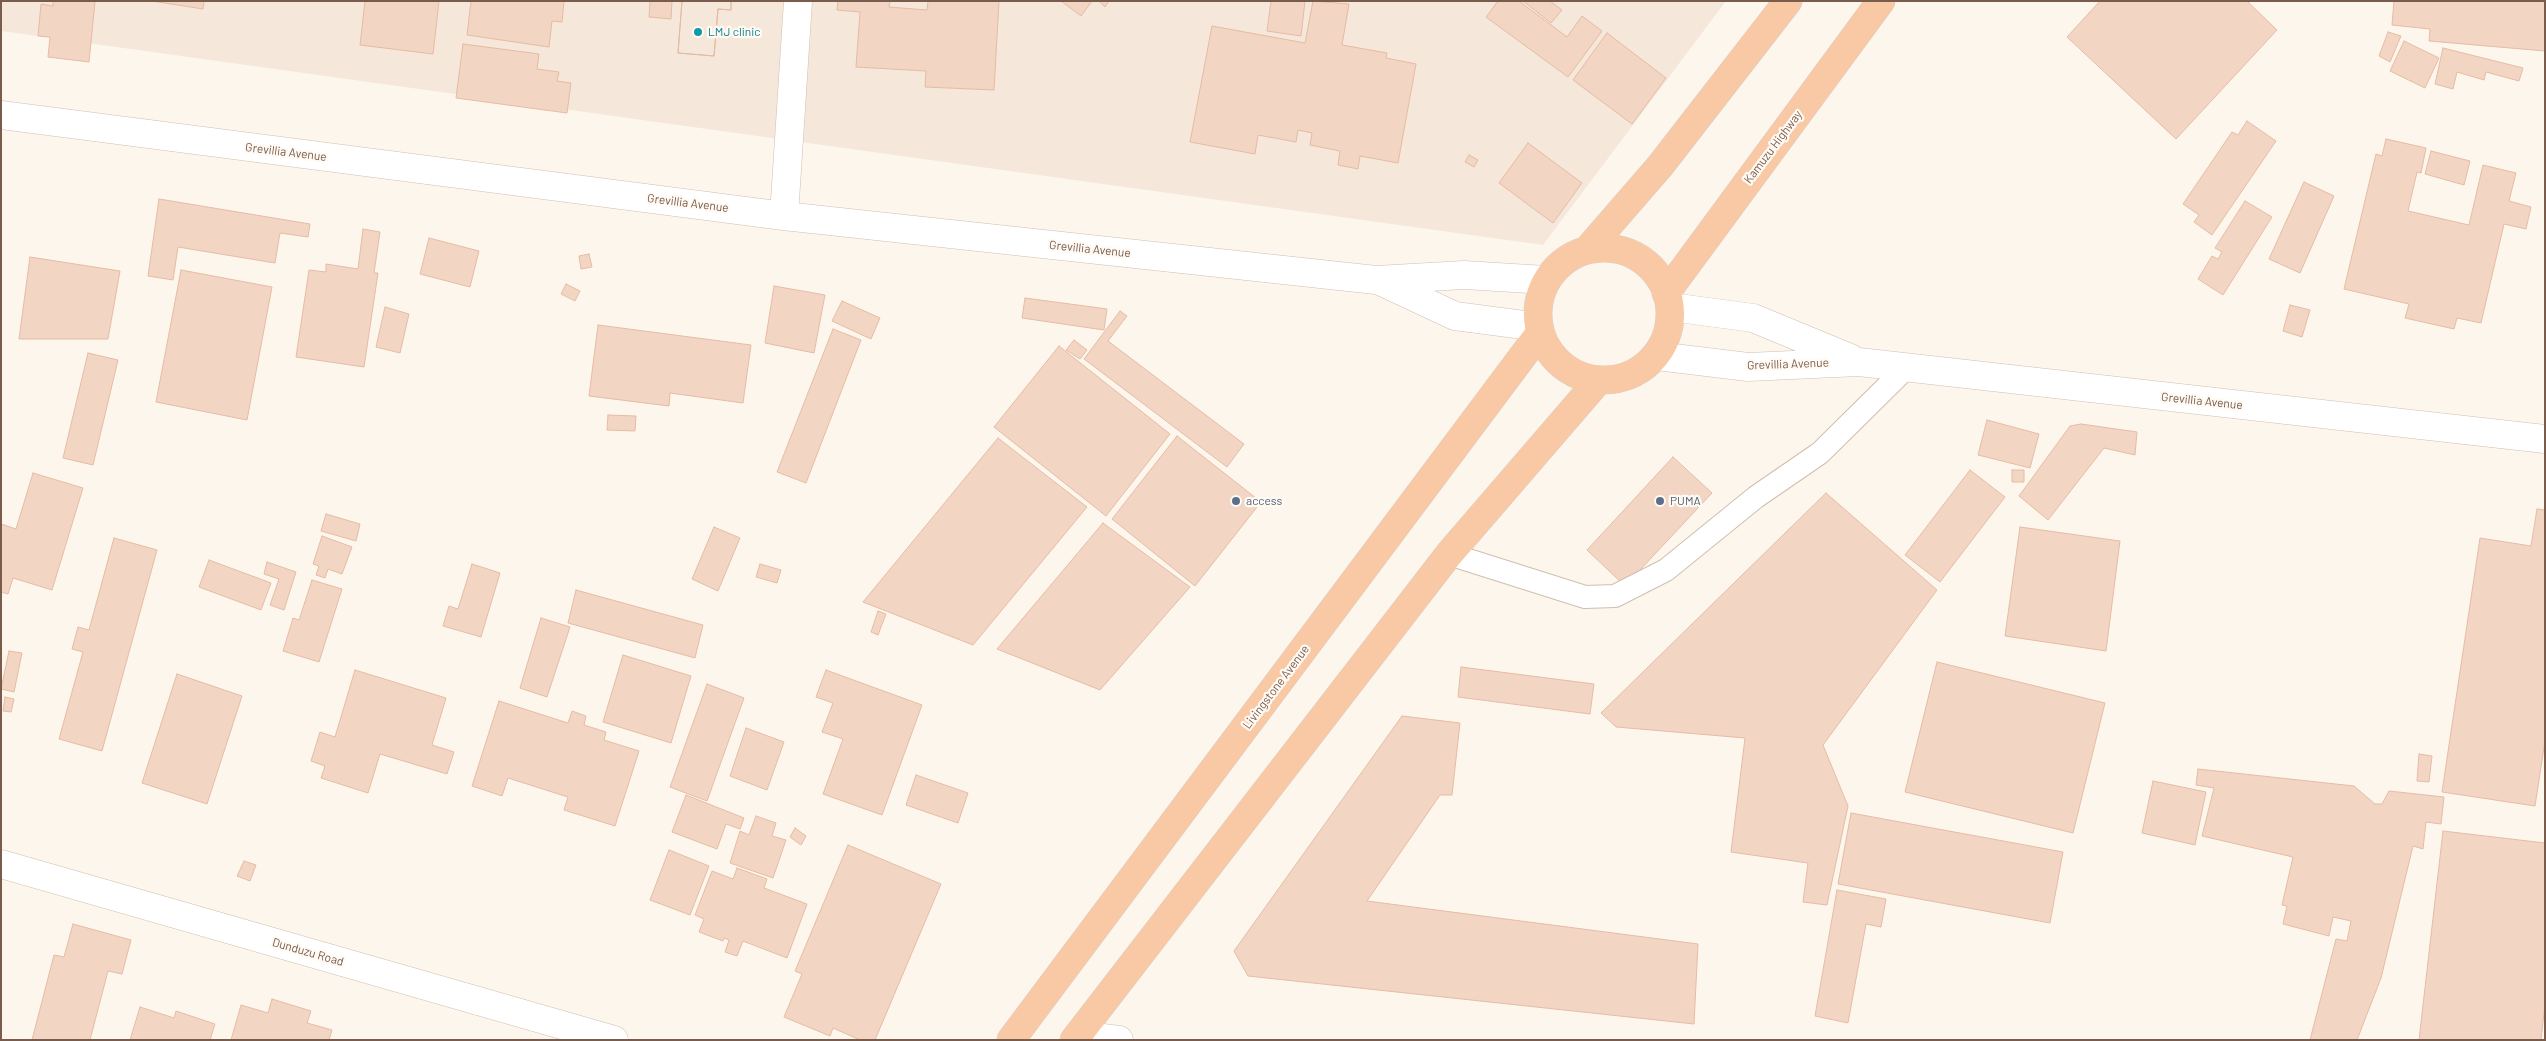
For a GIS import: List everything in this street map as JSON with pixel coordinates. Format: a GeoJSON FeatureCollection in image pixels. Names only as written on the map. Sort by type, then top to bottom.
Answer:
{"type":"FeatureCollection","features":[{"type":"Feature","properties":{"kind":"highway"},"geometry":{"type":"LineString","coordinates":[[1588,249],[1660,166],[1788,1]]}},
{"type":"Feature","properties":{"kind":"highway","name":"Kamuzu Highway"},"geometry":{"type":"LineString","coordinates":[[1668,300],[1881,1]]}},
{"type":"Feature","properties":{"kind":"highway"},"geometry":{"type":"LineString","coordinates":[[1610,247],[1630,252],[1648,264],[1662,280],[1668,300],[1669,332],[1657,356],[1634,373],[1620,379],[1598,381],[1576,374],[1556,361],[1540,330],[1537,315],[1540,297],[1546,280],[1564,260],[1588,249],[1610,247]]}},
{"type":"Feature","properties":{"kind":"highway","name":"Livingstone Avenue"},"geometry":{"type":"LineString","coordinates":[[1011,1040],[1540,330]]}},
{"type":"Feature","properties":{"kind":"highway"},"geometry":{"type":"LineString","coordinates":[[1076,1038],[1449,554],[1598,381]]}},
{"type":"Feature","properties":{"kind":"street"},"geometry":{"type":"LineString","coordinates":[[784,216],[798,1]]}},
{"type":"Feature","properties":{"kind":"street","name":"Grevillia Avenue"},"geometry":{"type":"LineString","coordinates":[[1,116],[784,216],[1376,280]]}},
{"type":"Feature","properties":{"kind":"street"},"geometry":{"type":"LineString","coordinates":[[1376,280],[1464,275],[1546,280]]}},
{"type":"Feature","properties":{"kind":"street"},"geometry":{"type":"LineString","coordinates":[[1376,280],[1455,316],[1540,330]]}},
{"type":"Feature","properties":{"kind":"street","name":"Grevillia Avenue"},"geometry":{"type":"LineString","coordinates":[[1668,300],[1753,318],[1859,362]]}},
{"type":"Feature","properties":{"kind":"street","name":"Grevillia Avenue"},"geometry":{"type":"LineString","coordinates":[[1657,356],[1748,366],[1859,362],[2545,440]]}},
{"type":"Feature","properties":{"kind":"street","name":"Dunduzu Road"},"geometry":{"type":"LineString","coordinates":[[1,864],[614,1040]]}},
{"type":"Feature","properties":{"kind":"street"},"geometry":{"type":"LineString","coordinates":[[1076,1038],[1119,1040]]}},
{"type":"Feature","properties":{"kind":"lane"},"geometry":{"type":"LineString","coordinates":[[1449,554],[1585,597],[1616,596],[1666,570],[1756,497],[1820,453],[1906,368]]}},
{"type":"Feature","properties":{"kind":"shaded area"},"geometry":{"type":"Polygon","coordinates":[[[1,1],[1726,1],[1543,245],[1,31],[1,1]]]}},
{"type":"Feature","properties":{"kind":"building"},"geometry":{"type":"Polygon","coordinates":[[[53,1],[95,1],[89,62],[48,57],[50,37],[38,36],[41,4],[53,6],[53,1]]]}},
{"type":"Feature","properties":{"kind":"building"},"geometry":{"type":"Polygon","coordinates":[[[152,1],[204,1],[203,9],[152,1]]]}},
{"type":"Feature","properties":{"kind":"building"},"geometry":{"type":"Polygon","coordinates":[[[365,1],[439,1],[433,54],[360,45],[365,1]]]}},
{"type":"Feature","properties":{"kind":"building"},"geometry":{"type":"Polygon","coordinates":[[[471,1],[564,1],[562,22],[552,21],[549,47],[467,35],[471,1]]]}},
{"type":"Feature","properties":{"kind":"building"},"geometry":{"type":"Polygon","coordinates":[[[650,1],[672,1],[671,19],[649,17],[650,1]]]}},
{"type":"Feature","properties":{"kind":"building","name":"LMJ clinic"},"geometry":{"type":"Polygon","coordinates":[[[682,1],[731,1],[731,10],[718,9],[714,56],[678,53],[682,1]]]}},
{"type":"Feature","properties":{"kind":"building","name":"LMJ clinic"},"geometry":{"type":"Polygon","coordinates":[[[682,1],[731,1],[731,10],[718,9],[714,56],[678,53],[682,1]]]}},
{"type":"Feature","properties":{"kind":"building"},"geometry":{"type":"Polygon","coordinates":[[[838,1],[890,1],[889,7],[927,10],[928,1],[999,1],[994,90],[925,87],[926,71],[856,67],[860,12],[837,10],[838,1]]]}},
{"type":"Feature","properties":{"kind":"building"},"geometry":{"type":"Polygon","coordinates":[[[1061,1],[1092,1],[1081,16],[1061,1]]]}},
{"type":"Feature","properties":{"kind":"building"},"geometry":{"type":"Polygon","coordinates":[[[1099,1],[1109,1],[1105,7],[1099,1]]]}},
{"type":"Feature","properties":{"kind":"building"},"geometry":{"type":"Polygon","coordinates":[[[1271,1],[1305,1],[1301,36],[1267,31],[1271,1]]]}},
{"type":"Feature","properties":{"kind":"building"},"geometry":{"type":"Polygon","coordinates":[[[1313,1],[1349,4],[1342,45],[1387,53],[1386,58],[1416,64],[1398,163],[1360,156],[1358,169],[1338,165],[1340,151],[1310,145],[1312,133],[1298,130],[1296,142],[1258,135],[1255,154],[1190,142],[1212,26],[1305,43],[1313,1]]]}},
{"type":"Feature","properties":{"kind":"building"},"geometry":{"type":"Polygon","coordinates":[[[1498,1],[1519,1],[1567,37],[1582,16],[1602,31],[1568,77],[1486,17],[1498,1]]]}},
{"type":"Feature","properties":{"kind":"building"},"geometry":{"type":"Polygon","coordinates":[[[1523,1],[1550,1],[1562,10],[1551,23],[1523,1]]]}},
{"type":"Feature","properties":{"kind":"building"},"geometry":{"type":"Polygon","coordinates":[[[2100,1],[2247,1],[2277,30],[2176,139],[2067,37],[2100,1]]]}},
{"type":"Feature","properties":{"kind":"building"},"geometry":{"type":"Polygon","coordinates":[[[2394,1],[2545,1],[2545,51],[2429,41],[2430,29],[2392,25],[2394,1]]]}},
{"type":"Feature","properties":{"kind":"building"},"geometry":{"type":"Polygon","coordinates":[[[2388,32],[2401,36],[2390,62],[2379,56],[2388,32]]]}},
{"type":"Feature","properties":{"kind":"building"},"geometry":{"type":"Polygon","coordinates":[[[1607,33],[1666,78],[1632,124],[1573,80],[1607,33]]]}},
{"type":"Feature","properties":{"kind":"building"},"geometry":{"type":"Polygon","coordinates":[[[2404,41],[2439,58],[2425,88],[2390,71],[2404,41]]]}},
{"type":"Feature","properties":{"kind":"building"},"geometry":{"type":"Polygon","coordinates":[[[463,44],[539,54],[537,69],[559,72],[557,81],[571,83],[567,113],[456,98],[463,44]]]}},
{"type":"Feature","properties":{"kind":"building"},"geometry":{"type":"Polygon","coordinates":[[[2443,48],[2523,68],[2519,81],[2486,72],[2484,80],[2457,72],[2453,89],[2435,84],[2443,48]]]}},
{"type":"Feature","properties":{"kind":"building"},"geometry":{"type":"Polygon","coordinates":[[[2247,121],[2276,141],[2212,235],[2194,222],[2199,215],[2183,204],[2232,132],[2238,135],[2247,121]]]}},
{"type":"Feature","properties":{"kind":"building"},"geometry":{"type":"Polygon","coordinates":[[[2386,139],[2426,148],[2421,173],[2417,172],[2408,211],[2469,225],[2483,165],[2516,173],[2509,201],[2531,207],[2526,229],[2504,224],[2481,323],[2457,318],[2454,329],[2405,318],[2409,304],[2344,289],[2376,154],[2382,156],[2386,139]]]}},
{"type":"Feature","properties":{"kind":"building"},"geometry":{"type":"Polygon","coordinates":[[[1528,143],[1582,183],[1553,223],[1499,183],[1528,143]]]}},
{"type":"Feature","properties":{"kind":"building"},"geometry":{"type":"Polygon","coordinates":[[[2431,151],[2470,161],[2464,185],[2425,174],[2431,151]]]}},
{"type":"Feature","properties":{"kind":"building"},"geometry":{"type":"Polygon","coordinates":[[[1469,155],[1478,160],[1474,167],[1465,162],[1469,155]]]}},
{"type":"Feature","properties":{"kind":"building"},"geometry":{"type":"Polygon","coordinates":[[[2304,182],[2334,196],[2300,273],[2269,259],[2304,182]]]}},
{"type":"Feature","properties":{"kind":"building"},"geometry":{"type":"Polygon","coordinates":[[[159,199],[310,224],[308,237],[280,233],[275,263],[178,247],[173,280],[148,276],[159,199]]]}},
{"type":"Feature","properties":{"kind":"building"},"geometry":{"type":"Polygon","coordinates":[[[2245,201],[2272,217],[2223,295],[2198,279],[2212,256],[2218,259],[2222,252],[2215,248],[2245,201]]]}},
{"type":"Feature","properties":{"kind":"building"},"geometry":{"type":"Polygon","coordinates":[[[363,229],[380,232],[374,273],[378,273],[364,367],[296,357],[309,270],[326,272],[326,264],[358,269],[363,229]]]}},
{"type":"Feature","properties":{"kind":"building"},"geometry":{"type":"Polygon","coordinates":[[[429,238],[479,251],[470,287],[420,274],[429,238]]]}},
{"type":"Feature","properties":{"kind":"building"},"geometry":{"type":"Polygon","coordinates":[[[589,254],[592,267],[581,269],[579,256],[589,254]]]}},
{"type":"Feature","properties":{"kind":"building"},"geometry":{"type":"Polygon","coordinates":[[[30,257],[120,271],[108,339],[19,339],[30,257]]]}},
{"type":"Feature","properties":{"kind":"building"},"geometry":{"type":"Polygon","coordinates":[[[181,270],[272,287],[247,420],[156,402],[181,270]]]}},
{"type":"Feature","properties":{"kind":"building"},"geometry":{"type":"Polygon","coordinates":[[[566,284],[580,291],[575,301],[561,294],[566,284]]]}},
{"type":"Feature","properties":{"kind":"building"},"geometry":{"type":"Polygon","coordinates":[[[774,286],[825,295],[814,353],[765,343],[774,286]]]}},
{"type":"Feature","properties":{"kind":"building"},"geometry":{"type":"Polygon","coordinates":[[[1025,298],[1107,309],[1104,330],[1022,318],[1025,298]]]}},
{"type":"Feature","properties":{"kind":"building"},"geometry":{"type":"Polygon","coordinates":[[[842,301],[880,318],[871,339],[832,321],[842,301]]]}},
{"type":"Feature","properties":{"kind":"building"},"geometry":{"type":"Polygon","coordinates":[[[2290,305],[2310,310],[2302,337],[2283,331],[2290,305]]]}},
{"type":"Feature","properties":{"kind":"building"},"geometry":{"type":"Polygon","coordinates":[[[385,307],[409,314],[400,353],[376,347],[385,307]]]}},
{"type":"Feature","properties":{"kind":"building"},"geometry":{"type":"Polygon","coordinates":[[[1120,311],[1127,316],[1108,341],[1244,444],[1227,467],[1084,359],[1120,311]]]}},
{"type":"Feature","properties":{"kind":"building"},"geometry":{"type":"Polygon","coordinates":[[[598,325],[751,345],[743,403],[670,393],[669,406],[589,396],[598,325]]]}},
{"type":"Feature","properties":{"kind":"building"},"geometry":{"type":"Polygon","coordinates":[[[833,329],[861,340],[806,483],[777,472],[833,329]]]}},
{"type":"Feature","properties":{"kind":"building"},"geometry":{"type":"Polygon","coordinates":[[[1074,340],[1087,350],[1080,359],[1066,350],[1074,340]]]}},
{"type":"Feature","properties":{"kind":"building"},"geometry":{"type":"Polygon","coordinates":[[[1059,346],[1170,434],[1106,516],[994,427],[1059,346]]]}},
{"type":"Feature","properties":{"kind":"building"},"geometry":{"type":"Polygon","coordinates":[[[88,353],[118,360],[93,465],[63,458],[88,353]]]}},
{"type":"Feature","properties":{"kind":"building"},"geometry":{"type":"Polygon","coordinates":[[[608,415],[636,416],[635,431],[607,430],[608,415]]]}},
{"type":"Feature","properties":{"kind":"building"},"geometry":{"type":"Polygon","coordinates":[[[1987,420],[2039,434],[2030,468],[1978,455],[1987,420]]]}},
{"type":"Feature","properties":{"kind":"building"},"geometry":{"type":"Polygon","coordinates":[[[2081,424],[2137,432],[2135,455],[2104,448],[2048,520],[2019,496],[2070,426],[2081,424]]]}},
{"type":"Feature","properties":{"kind":"building"},"geometry":{"type":"Polygon","coordinates":[[[1177,436],[1261,502],[1195,586],[1112,519],[1177,436]]]}},
{"type":"Feature","properties":{"kind":"building"},"geometry":{"type":"Polygon","coordinates":[[[998,438],[1087,507],[973,645],[863,602],[998,438]]]}},
{"type":"Feature","properties":{"kind":"building"},"geometry":{"type":"Polygon","coordinates":[[[1673,457],[1712,493],[1625,586],[1587,550],[1673,457]]]}},
{"type":"Feature","properties":{"kind":"building"},"geometry":{"type":"Polygon","coordinates":[[[1970,470],[2005,497],[1940,582],[1905,555],[1970,470]]]}},
{"type":"Feature","properties":{"kind":"building"},"geometry":{"type":"Polygon","coordinates":[[[2012,470],[2024,470],[2024,482],[2012,482],[2012,470]]]}},
{"type":"Feature","properties":{"kind":"building"},"geometry":{"type":"Polygon","coordinates":[[[33,473],[83,488],[52,590],[13,578],[8,594],[1,592],[1,524],[16,529],[33,473]]]}},
{"type":"Feature","properties":{"kind":"building"},"geometry":{"type":"Polygon","coordinates":[[[1826,493],[1937,590],[1823,745],[1848,806],[1827,905],[1803,902],[1808,863],[1731,852],[1745,738],[1616,727],[1601,713],[1826,493]]]}},
{"type":"Feature","properties":{"kind":"building"},"geometry":{"type":"Polygon","coordinates":[[[2537,509],[2545,510],[2545,741],[2535,806],[2442,792],[2480,538],[2531,546],[2537,509]]]}},
{"type":"Feature","properties":{"kind":"building"},"geometry":{"type":"Polygon","coordinates":[[[326,514],[360,524],[356,541],[321,531],[326,514]]]}},
{"type":"Feature","properties":{"kind":"building"},"geometry":{"type":"Polygon","coordinates":[[[1103,523],[1190,587],[1100,690],[997,649],[1103,523]]]}},
{"type":"Feature","properties":{"kind":"building"},"geometry":{"type":"Polygon","coordinates":[[[714,527],[740,538],[718,591],[692,579],[714,527]]]}},
{"type":"Feature","properties":{"kind":"building"},"geometry":{"type":"Polygon","coordinates":[[[2020,527],[2120,541],[2106,651],[2005,636],[2020,527]]]}},
{"type":"Feature","properties":{"kind":"building"},"geometry":{"type":"Polygon","coordinates":[[[322,536],[352,547],[342,574],[328,569],[325,578],[316,575],[319,566],[313,564],[322,536]]]}},
{"type":"Feature","properties":{"kind":"building"},"geometry":{"type":"Polygon","coordinates":[[[114,538],[157,550],[102,751],[59,739],[83,652],[72,649],[78,627],[89,630],[114,538]]]}},
{"type":"Feature","properties":{"kind":"building"},"geometry":{"type":"Polygon","coordinates":[[[209,560],[271,583],[261,610],[199,587],[209,560]]]}},
{"type":"Feature","properties":{"kind":"building"},"geometry":{"type":"Polygon","coordinates":[[[267,562],[296,572],[284,610],[270,605],[279,579],[264,574],[267,562]]]}},
{"type":"Feature","properties":{"kind":"building"},"geometry":{"type":"Polygon","coordinates":[[[472,564],[500,573],[481,637],[443,626],[449,606],[458,609],[472,564]]]}},
{"type":"Feature","properties":{"kind":"building"},"geometry":{"type":"Polygon","coordinates":[[[760,564],[781,570],[777,583],[756,577],[760,564]]]}},
{"type":"Feature","properties":{"kind":"building"},"geometry":{"type":"Polygon","coordinates":[[[312,580],[342,589],[319,662],[283,651],[293,618],[299,620],[312,580]]]}},
{"type":"Feature","properties":{"kind":"building"},"geometry":{"type":"Polygon","coordinates":[[[576,590],[703,625],[695,658],[568,623],[576,590]]]}},
{"type":"Feature","properties":{"kind":"building"},"geometry":{"type":"Polygon","coordinates":[[[878,611],[886,614],[878,635],[871,632],[878,611]]]}},
{"type":"Feature","properties":{"kind":"building"},"geometry":{"type":"Polygon","coordinates":[[[541,618],[570,627],[547,697],[520,688],[541,618]]]}},
{"type":"Feature","properties":{"kind":"building"},"geometry":{"type":"Polygon","coordinates":[[[9,651],[22,653],[14,692],[1,689],[9,651]]]}},
{"type":"Feature","properties":{"kind":"building"},"geometry":{"type":"Polygon","coordinates":[[[623,655],[691,676],[671,743],[603,722],[623,655]]]}},
{"type":"Feature","properties":{"kind":"building"},"geometry":{"type":"Polygon","coordinates":[[[1937,662],[2105,703],[2073,833],[1905,792],[1937,662]]]}},
{"type":"Feature","properties":{"kind":"building"},"geometry":{"type":"Polygon","coordinates":[[[1461,667],[1594,684],[1590,714],[1458,697],[1461,667]]]}},
{"type":"Feature","properties":{"kind":"building"},"geometry":{"type":"Polygon","coordinates":[[[355,670],[446,698],[432,745],[454,752],[447,774],[380,754],[368,793],[321,778],[325,766],[311,761],[320,732],[335,737],[355,670]]]}},
{"type":"Feature","properties":{"kind":"building"},"geometry":{"type":"Polygon","coordinates":[[[826,670],[922,705],[882,815],[823,794],[843,739],[822,732],[833,703],[816,697],[826,670]]]}},
{"type":"Feature","properties":{"kind":"building"},"geometry":{"type":"Polygon","coordinates":[[[177,674],[242,696],[207,804],[142,783],[177,674]]]}},
{"type":"Feature","properties":{"kind":"building"},"geometry":{"type":"Polygon","coordinates":[[[707,684],[744,698],[707,801],[670,787],[707,684]]]}},
{"type":"Feature","properties":{"kind":"building"},"geometry":{"type":"Polygon","coordinates":[[[5,697],[14,699],[11,712],[3,711],[5,697]]]}},
{"type":"Feature","properties":{"kind":"building"},"geometry":{"type":"Polygon","coordinates":[[[499,701],[568,723],[572,711],[586,716],[584,725],[606,732],[604,740],[639,751],[615,826],[564,810],[568,797],[508,778],[502,796],[472,786],[499,701]]]}},
{"type":"Feature","properties":{"kind":"building"},"geometry":{"type":"Polygon","coordinates":[[[1402,716],[1460,723],[1452,795],[1440,795],[1367,901],[1698,944],[1694,1024],[1248,976],[1234,951],[1402,716]]]}},
{"type":"Feature","properties":{"kind":"building"},"geometry":{"type":"Polygon","coordinates":[[[746,728],[784,742],[767,790],[730,776],[746,728]]]}},
{"type":"Feature","properties":{"kind":"building"},"geometry":{"type":"Polygon","coordinates":[[[2419,754],[2432,756],[2429,782],[2417,781],[2419,754]]]}},
{"type":"Feature","properties":{"kind":"building"},"geometry":{"type":"Polygon","coordinates":[[[2198,769],[2354,786],[2375,804],[2382,804],[2389,791],[2444,797],[2441,824],[2426,822],[2423,849],[2413,846],[2381,978],[2357,1040],[2310,1040],[2336,939],[2347,941],[2351,921],[2333,917],[2329,936],[2283,924],[2287,906],[2282,905],[2293,857],[2202,836],[2214,788],[2196,785],[2198,769]]]}},
{"type":"Feature","properties":{"kind":"building"},"geometry":{"type":"Polygon","coordinates":[[[916,775],[968,793],[958,823],[906,805],[916,775]]]}},
{"type":"Feature","properties":{"kind":"building"},"geometry":{"type":"Polygon","coordinates":[[[2153,781],[2206,792],[2195,845],[2142,833],[2153,781]]]}},
{"type":"Feature","properties":{"kind":"building"},"geometry":{"type":"Polygon","coordinates":[[[686,795],[744,818],[740,829],[726,824],[717,849],[672,832],[686,795]]]}},
{"type":"Feature","properties":{"kind":"building"},"geometry":{"type":"Polygon","coordinates":[[[1851,813],[2063,852],[2050,923],[1838,884],[1851,813]]]}},
{"type":"Feature","properties":{"kind":"building"},"geometry":{"type":"Polygon","coordinates":[[[756,816],[776,823],[772,836],[786,840],[773,878],[730,863],[740,831],[749,835],[756,816]]]}},
{"type":"Feature","properties":{"kind":"building"},"geometry":{"type":"Polygon","coordinates":[[[795,828],[806,836],[801,845],[790,837],[795,828]]]}},
{"type":"Feature","properties":{"kind":"building"},"geometry":{"type":"Polygon","coordinates":[[[2443,831],[2545,843],[2545,1004],[2541,1040],[2419,1040],[2443,831]]]}},
{"type":"Feature","properties":{"kind":"building"},"geometry":{"type":"Polygon","coordinates":[[[848,845],[941,884],[875,1040],[860,1040],[833,1028],[830,1036],[784,1017],[802,974],[795,971],[848,845]]]}},
{"type":"Feature","properties":{"kind":"building"},"geometry":{"type":"Polygon","coordinates":[[[669,850],[709,866],[690,915],[650,900],[669,850]]]}},
{"type":"Feature","properties":{"kind":"building"},"geometry":{"type":"Polygon","coordinates":[[[244,861],[256,865],[250,881],[237,876],[244,861]]]}},
{"type":"Feature","properties":{"kind":"building"},"geometry":{"type":"Polygon","coordinates":[[[737,868],[767,879],[764,888],[807,904],[787,958],[743,941],[737,956],[725,952],[729,940],[724,938],[723,941],[699,932],[704,919],[695,915],[712,871],[733,879],[737,868]]]}},
{"type":"Feature","properties":{"kind":"building"},"geometry":{"type":"Polygon","coordinates":[[[1837,890],[1886,899],[1881,927],[1866,924],[1848,1023],[1815,1016],[1837,890]]]}},
{"type":"Feature","properties":{"kind":"building"},"geometry":{"type":"Polygon","coordinates":[[[73,924],[131,940],[122,974],[108,971],[90,1040],[32,1040],[54,955],[64,957],[73,924]]]}},
{"type":"Feature","properties":{"kind":"building"},"geometry":{"type":"Polygon","coordinates":[[[272,999],[311,1011],[307,1023],[332,1030],[329,1040],[231,1040],[241,1005],[268,1013],[272,999]]]}},
{"type":"Feature","properties":{"kind":"building"},"geometry":{"type":"Polygon","coordinates":[[[140,1007],[174,1018],[176,1011],[215,1024],[210,1040],[130,1040],[140,1007]]]}},
{"type":"Feature","properties":{"kind":"place","name":"LMJ clinic"},"geometry":{"type":"Point","coordinates":[698,32]}},
{"type":"Feature","properties":{"kind":"place","name":"access"},"geometry":{"type":"Point","coordinates":[1236,501]}},
{"type":"Feature","properties":{"kind":"place","name":"PUMA"},"geometry":{"type":"Point","coordinates":[1660,501]}}]}
